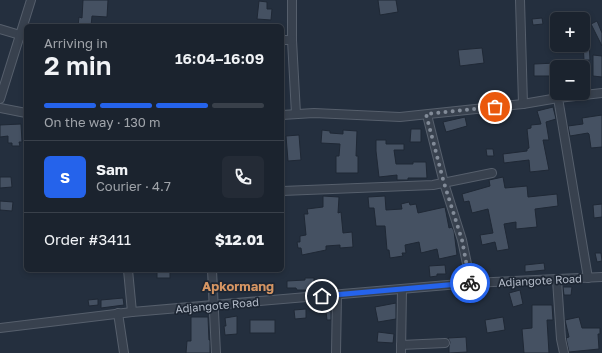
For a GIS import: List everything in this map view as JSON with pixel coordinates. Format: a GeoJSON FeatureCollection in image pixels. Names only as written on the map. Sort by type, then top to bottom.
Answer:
{"type":"FeatureCollection","features":[{"type":"Feature","properties":{"kind":"street"},"geometry":{"type":"LineString","coordinates":[[26,24],[31,0]]}},
{"type":"Feature","properties":{"kind":"street"},"geometry":{"type":"LineString","coordinates":[[292,0],[292,40],[296,114]]}},
{"type":"Feature","properties":{"kind":"street"},"geometry":{"type":"LineString","coordinates":[[520,0],[522,104]]}},
{"type":"Feature","properties":{"kind":"street"},"geometry":{"type":"LineString","coordinates":[[0,28],[23,36],[0,99]]}},
{"type":"Feature","properties":{"kind":"street"},"geometry":{"type":"LineString","coordinates":[[284,40],[292,40]]}},
{"type":"Feature","properties":{"kind":"street"},"geometry":{"type":"LineString","coordinates":[[590,94],[602,93]]}},
{"type":"Feature","properties":{"kind":"street"},"geometry":{"type":"LineString","coordinates":[[284,115],[314,113],[400,117],[522,104],[550,99]]}},
{"type":"Feature","properties":{"kind":"street"},"geometry":{"type":"LineString","coordinates":[[558,100],[588,278]]}},
{"type":"Feature","properties":{"kind":"street"},"geometry":{"type":"LineString","coordinates":[[0,108],[24,114]]}},
{"type":"Feature","properties":{"kind":"street"},"geometry":{"type":"LineString","coordinates":[[426,114],[444,183],[462,240],[471,283]]}},
{"type":"Feature","properties":{"kind":"street"},"geometry":{"type":"LineString","coordinates":[[284,191],[424,185],[444,183],[492,173]]}},
{"type":"Feature","properties":{"kind":"street"},"geometry":{"type":"LineString","coordinates":[[128,272],[132,312]]}},
{"type":"Feature","properties":{"kind":"street"},"geometry":{"type":"LineString","coordinates":[[212,272],[216,353]]}},
{"type":"Feature","properties":{"kind":"street","name":"Adjangote Road"},"geometry":{"type":"LineString","coordinates":[[0,328],[118,313],[471,283],[602,277]]}},
{"type":"Feature","properties":{"kind":"street"},"geometry":{"type":"LineString","coordinates":[[557,280],[561,339],[564,353]]}},
{"type":"Feature","properties":{"kind":"street"},"geometry":{"type":"LineString","coordinates":[[402,289],[401,349],[445,342]]}},
{"type":"Feature","properties":{"kind":"street"},"geometry":{"type":"LineString","coordinates":[[336,353],[337,295]]}},
{"type":"Feature","properties":{"kind":"street"},"geometry":{"type":"LineString","coordinates":[[118,313],[124,353]]}},
{"type":"Feature","properties":{"kind":"building"},"geometry":{"type":"Polygon","coordinates":[[[83,0],[108,0],[107,17],[92,16],[91,24],[78,24],[79,17],[82,18],[83,0]]]}},
{"type":"Feature","properties":{"kind":"building"},"geometry":{"type":"Polygon","coordinates":[[[378,0],[396,0],[398,12],[380,15],[378,0]]]}},
{"type":"Feature","properties":{"kind":"building"},"geometry":{"type":"Polygon","coordinates":[[[259,1],[267,2],[267,9],[272,9],[271,20],[257,19],[259,1]]]}},
{"type":"Feature","properties":{"kind":"building"},"geometry":{"type":"Polygon","coordinates":[[[542,18],[543,24],[533,25],[532,19],[542,18]]]}},
{"type":"Feature","properties":{"kind":"building"},"geometry":{"type":"Polygon","coordinates":[[[597,21],[602,33],[602,46],[591,24],[597,21]]]}},
{"type":"Feature","properties":{"kind":"building"},"geometry":{"type":"Polygon","coordinates":[[[482,48],[484,63],[460,66],[458,50],[482,48]]]}},
{"type":"Feature","properties":{"kind":"building"},"geometry":{"type":"Polygon","coordinates":[[[584,52],[590,52],[590,60],[584,60],[584,52]]]}},
{"type":"Feature","properties":{"kind":"building"},"geometry":{"type":"Polygon","coordinates":[[[593,55],[602,56],[602,77],[593,76],[593,55]]]}},
{"type":"Feature","properties":{"kind":"building"},"geometry":{"type":"Polygon","coordinates":[[[550,63],[550,76],[534,76],[534,64],[550,63]]]}},
{"type":"Feature","properties":{"kind":"building"},"geometry":{"type":"Polygon","coordinates":[[[553,107],[556,119],[546,122],[549,140],[543,140],[549,170],[530,172],[529,160],[504,163],[503,154],[527,151],[529,148],[527,129],[531,128],[531,125],[541,124],[537,111],[553,107]]]}},
{"type":"Feature","properties":{"kind":"building"},"geometry":{"type":"Polygon","coordinates":[[[602,115],[602,147],[591,148],[588,133],[570,136],[568,126],[583,124],[582,118],[602,115]]]}},
{"type":"Feature","properties":{"kind":"building"},"geometry":{"type":"Polygon","coordinates":[[[465,117],[467,126],[446,132],[443,122],[465,117]]]}},
{"type":"Feature","properties":{"kind":"building"},"geometry":{"type":"Polygon","coordinates":[[[21,124],[22,142],[19,142],[20,146],[12,146],[12,143],[8,143],[8,136],[0,137],[0,125],[21,124]]]}},
{"type":"Feature","properties":{"kind":"building"},"geometry":{"type":"Polygon","coordinates":[[[411,129],[421,129],[421,142],[410,142],[411,129]]]}},
{"type":"Feature","properties":{"kind":"building"},"geometry":{"type":"Polygon","coordinates":[[[322,130],[330,131],[330,133],[343,134],[343,130],[357,131],[356,156],[358,156],[358,173],[336,173],[336,156],[339,156],[340,144],[321,143],[322,130]]]}},
{"type":"Feature","properties":{"kind":"building"},"geometry":{"type":"Polygon","coordinates":[[[299,135],[301,160],[288,161],[286,136],[299,135]]]}},
{"type":"Feature","properties":{"kind":"building"},"geometry":{"type":"Polygon","coordinates":[[[376,140],[386,140],[386,144],[404,144],[404,150],[394,150],[396,164],[426,162],[427,178],[408,178],[408,180],[397,180],[397,175],[379,177],[376,140]]]}},
{"type":"Feature","properties":{"kind":"building"},"geometry":{"type":"Polygon","coordinates":[[[486,149],[493,149],[494,156],[487,156],[486,149]]]}},
{"type":"Feature","properties":{"kind":"building"},"geometry":{"type":"Polygon","coordinates":[[[0,177],[11,177],[12,187],[0,188],[0,177]]]}},
{"type":"Feature","properties":{"kind":"building"},"geometry":{"type":"Polygon","coordinates":[[[503,177],[505,188],[527,186],[528,197],[557,194],[558,206],[535,209],[537,227],[516,229],[516,222],[504,224],[509,249],[497,251],[495,242],[482,245],[480,235],[493,233],[488,209],[472,213],[469,201],[464,202],[462,194],[490,186],[489,180],[503,177]]]}},
{"type":"Feature","properties":{"kind":"building"},"geometry":{"type":"Polygon","coordinates":[[[323,196],[339,197],[338,213],[341,212],[343,233],[352,232],[353,247],[340,248],[340,245],[326,246],[326,250],[302,255],[301,248],[298,248],[297,242],[300,242],[300,236],[306,235],[304,214],[308,214],[307,209],[323,207],[323,196]]]}},
{"type":"Feature","properties":{"kind":"building"},"geometry":{"type":"Polygon","coordinates":[[[385,196],[386,210],[402,209],[401,204],[409,202],[410,205],[416,204],[418,213],[445,207],[449,228],[452,227],[454,231],[457,255],[439,259],[437,249],[421,253],[419,242],[405,245],[406,253],[402,253],[403,256],[390,258],[389,250],[387,250],[385,226],[376,226],[374,208],[369,208],[368,197],[385,196]]]}},
{"type":"Feature","properties":{"kind":"building"},"geometry":{"type":"Polygon","coordinates":[[[0,201],[13,202],[12,211],[0,210],[0,201]]]}},
{"type":"Feature","properties":{"kind":"building"},"geometry":{"type":"Polygon","coordinates":[[[602,204],[602,217],[594,218],[593,205],[602,204]]]}},
{"type":"Feature","properties":{"kind":"building"},"geometry":{"type":"Polygon","coordinates":[[[595,253],[601,253],[602,261],[597,262],[595,253]]]}},
{"type":"Feature","properties":{"kind":"building"},"geometry":{"type":"Polygon","coordinates":[[[544,263],[545,270],[525,272],[525,265],[544,263]]]}},
{"type":"Feature","properties":{"kind":"building"},"geometry":{"type":"Polygon","coordinates":[[[445,265],[446,274],[437,274],[437,276],[430,277],[429,266],[445,265]]]}},
{"type":"Feature","properties":{"kind":"building"},"geometry":{"type":"Polygon","coordinates":[[[157,272],[170,272],[170,278],[157,278],[157,272]]]}},
{"type":"Feature","properties":{"kind":"building"},"geometry":{"type":"Polygon","coordinates":[[[305,278],[314,278],[314,291],[287,288],[287,281],[305,280],[305,278]]]}},
{"type":"Feature","properties":{"kind":"building"},"geometry":{"type":"Polygon","coordinates":[[[563,287],[572,287],[571,295],[564,295],[563,287]]]}},
{"type":"Feature","properties":{"kind":"building"},"geometry":{"type":"Polygon","coordinates":[[[520,290],[523,304],[513,307],[509,293],[520,290]]]}},
{"type":"Feature","properties":{"kind":"building"},"geometry":{"type":"Polygon","coordinates":[[[123,298],[124,305],[101,308],[101,300],[123,298]]]}},
{"type":"Feature","properties":{"kind":"building"},"geometry":{"type":"Polygon","coordinates":[[[98,299],[98,305],[89,306],[88,300],[98,299]]]}},
{"type":"Feature","properties":{"kind":"building"},"geometry":{"type":"Polygon","coordinates":[[[396,303],[396,319],[378,322],[375,307],[396,303]]]}},
{"type":"Feature","properties":{"kind":"building"},"geometry":{"type":"Polygon","coordinates":[[[532,305],[552,305],[553,320],[547,320],[549,353],[524,353],[522,329],[532,328],[532,305]]]}},
{"type":"Feature","properties":{"kind":"building"},"geometry":{"type":"Polygon","coordinates":[[[306,309],[306,318],[295,319],[294,310],[306,309]]]}},
{"type":"Feature","properties":{"kind":"building"},"geometry":{"type":"Polygon","coordinates":[[[331,311],[331,320],[327,320],[326,312],[331,311]]]}},
{"type":"Feature","properties":{"kind":"building"},"geometry":{"type":"Polygon","coordinates":[[[237,316],[237,334],[225,335],[225,318],[237,316]]]}},
{"type":"Feature","properties":{"kind":"building"},"geometry":{"type":"Polygon","coordinates":[[[191,317],[208,317],[210,353],[186,353],[187,341],[191,341],[191,317]]]}},
{"type":"Feature","properties":{"kind":"building"},"geometry":{"type":"Polygon","coordinates":[[[503,317],[505,330],[487,333],[485,320],[503,317]]]}},
{"type":"Feature","properties":{"kind":"building"},"geometry":{"type":"Polygon","coordinates":[[[579,317],[582,328],[600,328],[600,334],[598,334],[599,349],[569,352],[566,338],[569,337],[565,320],[579,317]]]}},
{"type":"Feature","properties":{"kind":"building"},"geometry":{"type":"Polygon","coordinates":[[[250,320],[275,320],[275,333],[250,333],[250,320]]]}},
{"type":"Feature","properties":{"kind":"building"},"geometry":{"type":"Polygon","coordinates":[[[378,332],[394,334],[393,343],[377,342],[378,332]]]}},
{"type":"Feature","properties":{"kind":"building"},"geometry":{"type":"Polygon","coordinates":[[[466,337],[467,352],[449,353],[450,342],[448,338],[466,337]]]}},
{"type":"Feature","properties":{"kind":"way so far"},"geometry":{"type":"LineString","coordinates":[[470,283],[462,240],[444,183],[426,114],[495,107]]}},
{"type":"Feature","properties":{"kind":"district","name":"Apkormang"},"geometry":{"type":"Point","coordinates":[238,286]}},
{"type":"Feature","properties":{"kind":"route"},"geometry":{"type":"LineString","coordinates":[[322,296],[470,283]]}}]}
